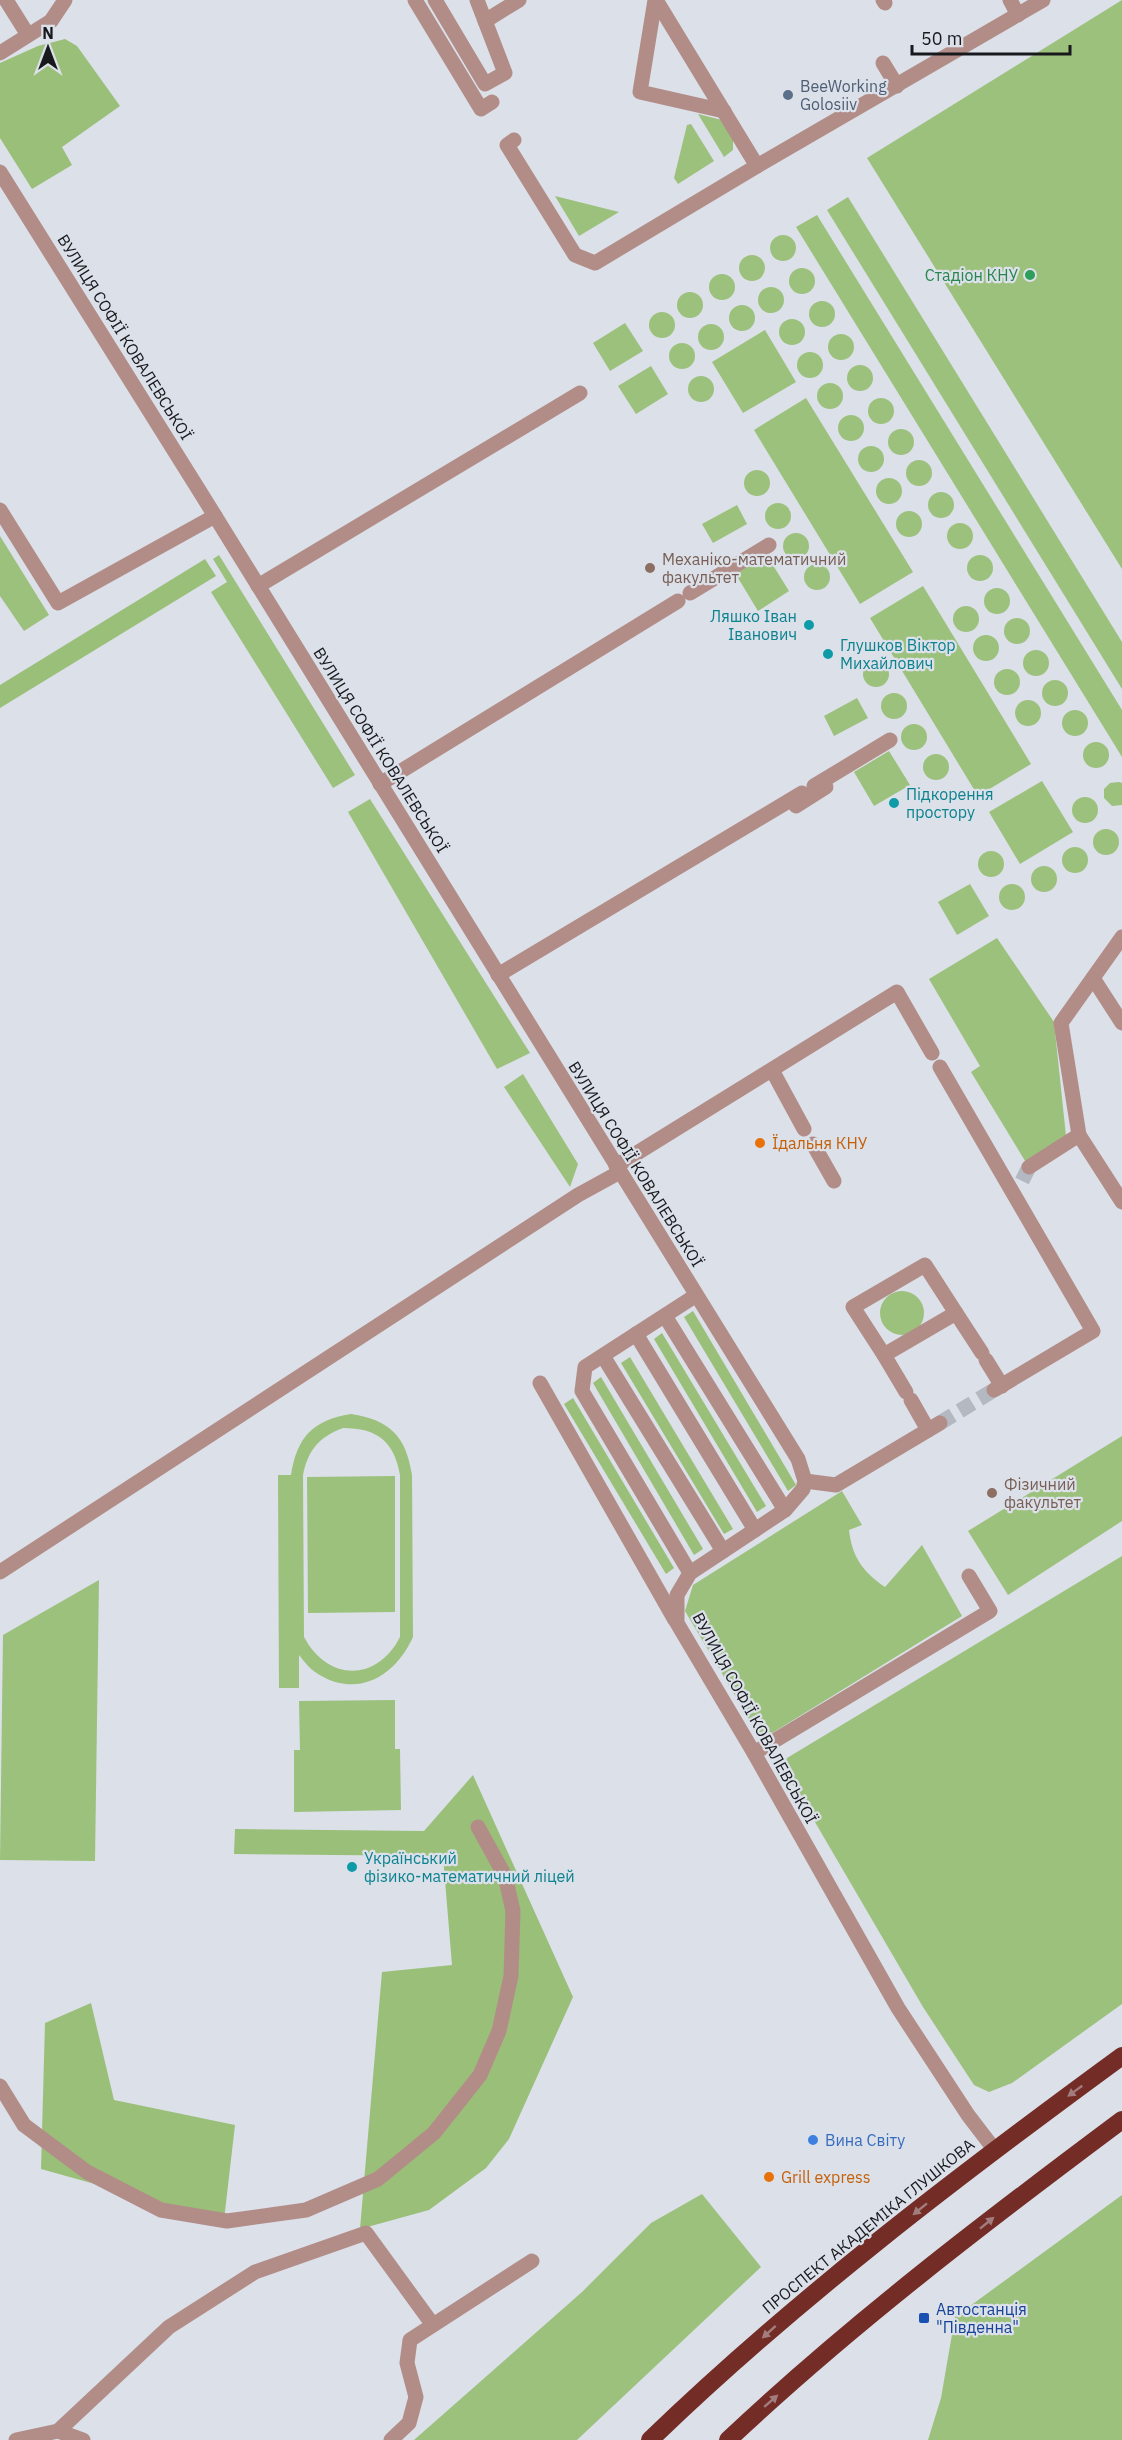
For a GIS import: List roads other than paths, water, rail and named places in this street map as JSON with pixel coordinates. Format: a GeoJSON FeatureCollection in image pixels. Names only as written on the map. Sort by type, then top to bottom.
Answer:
{"type":"FeatureCollection","features":[{"type":"Feature","properties":{"kind":"highway","name":"ПРОСПЕКТ АКАДЕМІКА ГЛУШКОВА"},"geometry":{"type":"LineString","coordinates":[[650,2440],[801,2304],[994,2150],[1122,2056]]}},
{"type":"Feature","properties":{"kind":"highway"},"geometry":{"type":"LineString","coordinates":[[728,2440],[834,2346],[1023,2194],[1122,2120]]}},
{"type":"Feature","properties":{"kind":"street"},"geometry":{"type":"LineString","coordinates":[[6,0],[28,35]]}},
{"type":"Feature","properties":{"kind":"street"},"geometry":{"type":"LineString","coordinates":[[0,53],[51,21],[65,0]]}},
{"type":"Feature","properties":{"kind":"street"},"geometry":{"type":"LineString","coordinates":[[415,0],[481,109],[492,102]]}},
{"type":"Feature","properties":{"kind":"street"},"geometry":{"type":"LineString","coordinates":[[435,0],[485,84],[505,73],[477,0]]}},
{"type":"Feature","properties":{"kind":"street"},"geometry":{"type":"LineString","coordinates":[[485,21],[519,0]]}},
{"type":"Feature","properties":{"kind":"street"},"geometry":{"type":"LineString","coordinates":[[656,0],[757,166]]}},
{"type":"Feature","properties":{"kind":"street"},"geometry":{"type":"LineString","coordinates":[[656,0],[640,92],[724,111]]}},
{"type":"Feature","properties":{"kind":"street"},"geometry":{"type":"LineString","coordinates":[[1010,0],[1018,15]]}},
{"type":"Feature","properties":{"kind":"street"},"geometry":{"type":"LineString","coordinates":[[514,140],[507,145],[575,255],[595,263],[1043,0]]}},
{"type":"Feature","properties":{"kind":"street"},"geometry":{"type":"LineString","coordinates":[[882,63],[897,86]]}},
{"type":"Feature","properties":{"kind":"street","name":"ВУЛИЦЯ СОФІЇ КОВАЛЕВСЬКОЇ"},"geometry":{"type":"LineString","coordinates":[[0,172],[798,1459],[805,1480]]}},
{"type":"Feature","properties":{"kind":"street"},"geometry":{"type":"LineString","coordinates":[[258,586],[580,393]]}},
{"type":"Feature","properties":{"kind":"street"},"geometry":{"type":"LineString","coordinates":[[0,510],[58,603],[215,516]]}},
{"type":"Feature","properties":{"kind":"street"},"geometry":{"type":"LineString","coordinates":[[380,784],[769,545]]}},
{"type":"Feature","properties":{"kind":"street"},"geometry":{"type":"LineString","coordinates":[[498,975],[890,740]]}},
{"type":"Feature","properties":{"kind":"street"},"geometry":{"type":"LineString","coordinates":[[702,864],[826,787],[812,787]]}},
{"type":"Feature","properties":{"kind":"street"},"geometry":{"type":"LineString","coordinates":[[1122,937],[1061,1023],[1079,1135],[1122,1202]]}},
{"type":"Feature","properties":{"kind":"street"},"geometry":{"type":"LineString","coordinates":[[1093,978],[1122,1023]]}},
{"type":"Feature","properties":{"kind":"street"},"geometry":{"type":"LineString","coordinates":[[0,1572],[618,1169],[897,993],[932,1053]]}},
{"type":"Feature","properties":{"kind":"street"},"geometry":{"type":"LineString","coordinates":[[695,1296],[585,1367],[582,1391],[690,1573],[785,1510],[803,1489],[805,1480],[836,1485],[934,1426],[908,1396],[853,1307],[925,1265],[984,1357],[998,1388],[1093,1331],[940,1067]]}},
{"type":"Feature","properties":{"kind":"street"},"geometry":{"type":"LineString","coordinates":[[772,1070],[804,1129]]}},
{"type":"Feature","properties":{"kind":"street"},"geometry":{"type":"LineString","coordinates":[[1029,1167],[1079,1135]]}},
{"type":"Feature","properties":{"kind":"street"},"geometry":{"type":"LineString","coordinates":[[813,1144],[834,1181]]}},
{"type":"Feature","properties":{"kind":"street"},"geometry":{"type":"LineString","coordinates":[[1016,1198],[1022,1181]]}},
{"type":"Feature","properties":{"kind":"street"},"geometry":{"type":"LineString","coordinates":[[884,1355],[956,1313]]}},
{"type":"Feature","properties":{"kind":"street"},"geometry":{"type":"LineString","coordinates":[[665,1316],[785,1510]]}},
{"type":"Feature","properties":{"kind":"street"},"geometry":{"type":"LineString","coordinates":[[636,1334],[755,1530]]}},
{"type":"Feature","properties":{"kind":"street"},"geometry":{"type":"LineString","coordinates":[[603,1356],[723,1551]]}},
{"type":"Feature","properties":{"kind":"street"},"geometry":{"type":"LineString","coordinates":[[540,1383],[677,1623]]}},
{"type":"Feature","properties":{"kind":"street","name":"ВУЛИЦЯ СОФІЇ КОВАЛЕВСЬКОЇ"},"geometry":{"type":"LineString","coordinates":[[690,1573],[677,1595],[677,1623],[754,1753],[898,2008],[968,2115],[994,2150]]}},
{"type":"Feature","properties":{"kind":"street"},"geometry":{"type":"LineString","coordinates":[[754,1753],[990,1611],[969,1576]]}},
{"type":"Feature","properties":{"kind":"street"},"geometry":{"type":"LineString","coordinates":[[0,2086],[24,2125],[87,2172],[161,2210],[227,2221],[306,2210],[378,2179],[435,2133],[480,2075],[499,2031],[511,1976],[513,1911],[506,1876],[478,1827]]}},
{"type":"Feature","properties":{"kind":"street"},"geometry":{"type":"LineString","coordinates":[[16,2440],[58,2430],[169,2327],[255,2272],[366,2233],[433,2325]]}},
{"type":"Feature","properties":{"kind":"street"},"geometry":{"type":"LineString","coordinates":[[391,2440],[409,2423],[416,2397],[407,2364],[410,2340],[532,2261]]}},
{"type":"Feature","properties":{"kind":"street"},"geometry":{"type":"LineString","coordinates":[[58,2430],[83,2440]]}},
{"type":"Feature","properties":{"kind":"tunnel"},"geometry":{"type":"LineString","coordinates":[[1022,1181],[1029,1167]]}},
{"type":"Feature","properties":{"kind":"tunnel"},"geometry":{"type":"LineString","coordinates":[[940,1423],[994,1390]]}},
{"type":"Feature","properties":{"kind":"place","name":"BeeWorking Golosiiv"},"geometry":{"type":"Point","coordinates":[788,95]}},
{"type":"Feature","properties":{"kind":"place","name":"Стадіон КНУ"},"geometry":{"type":"Point","coordinates":[1030,275]}},
{"type":"Feature","properties":{"kind":"place","name":"Механіко-математичний факультет"},"geometry":{"type":"Point","coordinates":[650,568]}},
{"type":"Feature","properties":{"kind":"place","name":"Ляшко Іван Іванович"},"geometry":{"type":"Point","coordinates":[809,625]}},
{"type":"Feature","properties":{"kind":"place","name":"Глушков Віктор Михайлович"},"geometry":{"type":"Point","coordinates":[828,654]}},
{"type":"Feature","properties":{"kind":"place","name":"Підкорення простору"},"geometry":{"type":"Point","coordinates":[894,803]}},
{"type":"Feature","properties":{"kind":"place","name":"Їдальня КНУ"},"geometry":{"type":"Point","coordinates":[760,1143]}},
{"type":"Feature","properties":{"kind":"place","name":"Фізичний факультет"},"geometry":{"type":"Point","coordinates":[992,1493]}},
{"type":"Feature","properties":{"kind":"place","name":"Український фізико-математичний ліцей"},"geometry":{"type":"Point","coordinates":[352,1867]}},
{"type":"Feature","properties":{"kind":"place","name":"Вина Світу"},"geometry":{"type":"Point","coordinates":[813,2140]}},
{"type":"Feature","properties":{"kind":"place","name":"Grill express"},"geometry":{"type":"Point","coordinates":[769,2177]}},
{"type":"Feature","properties":{"kind":"place","name":"Автостанція \"Південна\""},"geometry":{"type":"Point","coordinates":[924,2318]}}]}
